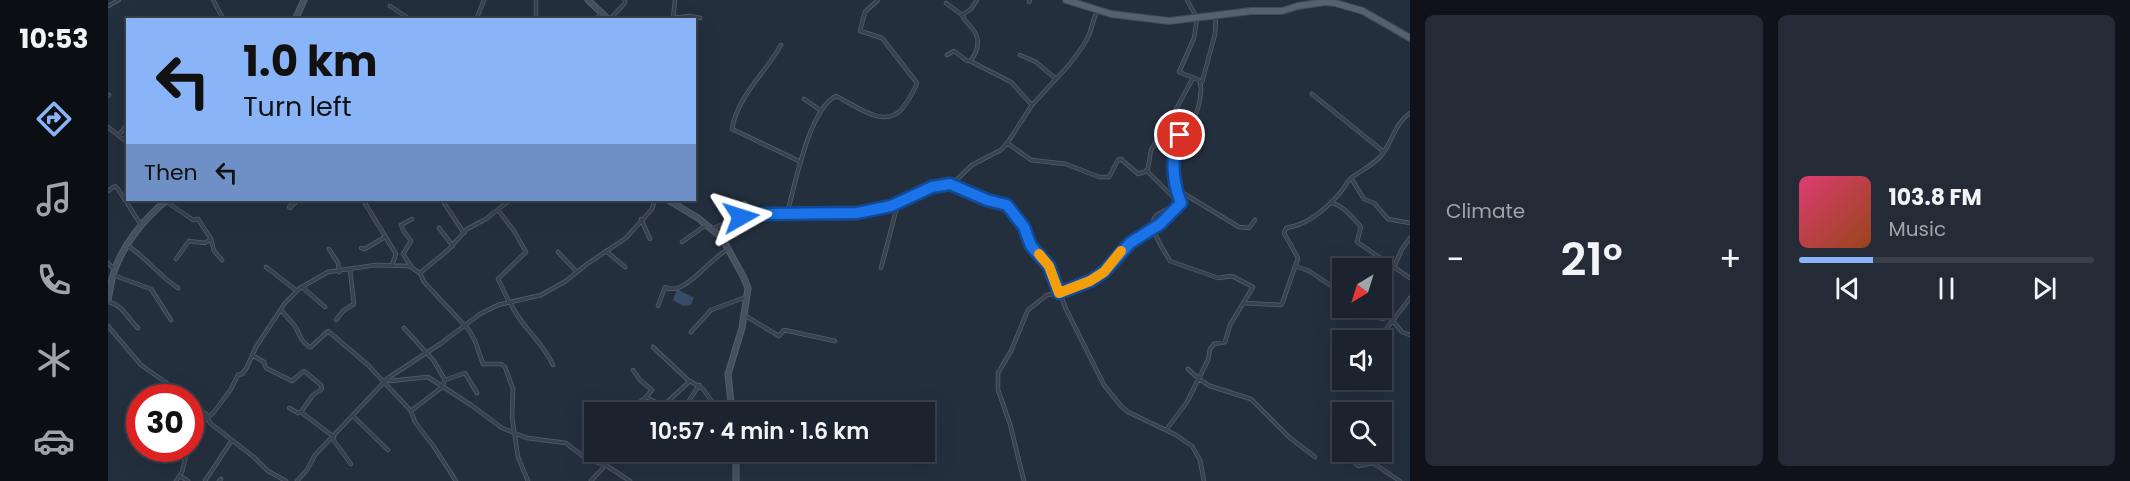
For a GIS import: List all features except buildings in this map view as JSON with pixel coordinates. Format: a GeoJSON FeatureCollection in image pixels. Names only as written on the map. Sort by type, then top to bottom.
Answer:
{"type":"FeatureCollection","features":[{"type":"Feature","properties":{"kind":"main road"},"geometry":{"type":"LineString","coordinates":[[296,18],[304,0]]}},
{"type":"Feature","properties":{"kind":"main road"},"geometry":{"type":"LineString","coordinates":[[588,0],[607,18]]}},
{"type":"Feature","properties":{"kind":"main road"},"geometry":{"type":"LineString","coordinates":[[1066,0],[1138,19],[1169,21],[1251,11],[1282,11],[1307,5],[1336,2],[1363,11],[1410,38]]}},
{"type":"Feature","properties":{"kind":"main road"},"geometry":{"type":"LineString","coordinates":[[108,301],[114,272],[128,246],[141,225],[165,201]]}},
{"type":"Feature","properties":{"kind":"main road"},"geometry":{"type":"LineString","coordinates":[[671,201],[679,204],[722,238],[748,288],[742,328],[728,374],[730,402]]}},
{"type":"Feature","properties":{"kind":"main road"},"geometry":{"type":"LineString","coordinates":[[736,462],[736,481]]}},
{"type":"Feature","properties":{"kind":"street"},"geometry":{"type":"LineString","coordinates":[[108,6],[119,0]]}},
{"type":"Feature","properties":{"kind":"street"},"geometry":{"type":"LineString","coordinates":[[213,0],[223,18]]}},
{"type":"Feature","properties":{"kind":"street"},"geometry":{"type":"LineString","coordinates":[[477,18],[484,0]]}},
{"type":"Feature","properties":{"kind":"street"},"geometry":{"type":"LineString","coordinates":[[536,0],[536,18]]}},
{"type":"Feature","properties":{"kind":"street"},"geometry":{"type":"LineString","coordinates":[[611,18],[625,3],[625,0]]}},
{"type":"Feature","properties":{"kind":"street"},"geometry":{"type":"LineString","coordinates":[[673,18],[675,0]]}},
{"type":"Feature","properties":{"kind":"street"},"geometry":{"type":"LineString","coordinates":[[787,214],[801,162],[820,110],[836,96],[867,113],[881,116],[894,115],[904,106],[916,86],[917,83],[910,72],[882,38],[860,31],[865,12],[878,0]]}},
{"type":"Feature","properties":{"kind":"street"},"geometry":{"type":"LineString","coordinates":[[962,15],[971,9],[977,0]]}},
{"type":"Feature","properties":{"kind":"street"},"geometry":{"type":"LineString","coordinates":[[1187,0],[1197,18],[1194,38],[1179,72],[1199,80],[1201,84]]}},
{"type":"Feature","properties":{"kind":"street"},"geometry":{"type":"LineString","coordinates":[[946,3],[962,15],[963,20],[975,32],[978,44],[970,61]]}},
{"type":"Feature","properties":{"kind":"street"},"geometry":{"type":"LineString","coordinates":[[390,6],[408,18]]}},
{"type":"Feature","properties":{"kind":"street"},"geometry":{"type":"LineString","coordinates":[[952,184],[972,165],[1001,150],[1007,143],[1032,105],[1069,65],[1089,35],[1097,10]]}},
{"type":"Feature","properties":{"kind":"street"},"geometry":{"type":"LineString","coordinates":[[597,18],[602,13]]}},
{"type":"Feature","properties":{"kind":"street"},"geometry":{"type":"LineString","coordinates":[[1024,481],[1010,424],[998,390],[998,373],[1011,351],[1028,310],[1047,295],[1059,293],[1090,281],[1104,272],[1130,243],[1154,228],[1181,203],[1173,163],[1174,149],[1180,135],[1190,126],[1199,109],[1201,84],[1215,34],[1216,15]]}},
{"type":"Feature","properties":{"kind":"street"},"geometry":{"type":"LineString","coordinates":[[679,18],[690,16],[700,18]]}},
{"type":"Feature","properties":{"kind":"street"},"geometry":{"type":"LineString","coordinates":[[781,45],[744,99],[732,129],[801,162]]}},
{"type":"Feature","properties":{"kind":"street"},"geometry":{"type":"LineString","coordinates":[[947,55],[954,51],[967,61],[1011,82],[1032,105]]}},
{"type":"Feature","properties":{"kind":"street"},"geometry":{"type":"LineString","coordinates":[[1020,55],[1036,62],[1056,79]]}},
{"type":"Feature","properties":{"kind":"street"},"geometry":{"type":"LineString","coordinates":[[1146,171],[1151,150],[1193,78]]}},
{"type":"Feature","properties":{"kind":"street"},"geometry":{"type":"LineString","coordinates":[[1312,94],[1384,152]]}},
{"type":"Feature","properties":{"kind":"street"},"geometry":{"type":"LineString","coordinates":[[804,99],[820,110]]}},
{"type":"Feature","properties":{"kind":"street"},"geometry":{"type":"LineString","coordinates":[[1243,303],[1280,306],[1298,258],[1284,233],[1286,228],[1300,226],[1330,204],[1351,178],[1361,173],[1384,152],[1397,128],[1410,113]]}},
{"type":"Feature","properties":{"kind":"street"},"geometry":{"type":"LineString","coordinates":[[119,135],[126,126]]}},
{"type":"Feature","properties":{"kind":"street"},"geometry":{"type":"LineString","coordinates":[[108,127],[126,142]]}},
{"type":"Feature","properties":{"kind":"street"},"geometry":{"type":"LineString","coordinates":[[1007,143],[1031,160],[1066,164],[1099,177],[1108,177],[1118,160],[1121,159],[1138,174],[1146,171]]}},
{"type":"Feature","properties":{"kind":"street"},"geometry":{"type":"LineString","coordinates":[[1146,171],[1176,200],[1171,207],[1155,216],[1153,220],[1155,235],[1170,261],[1218,278],[1232,276],[1253,287],[1230,325],[1225,342],[1214,344],[1210,349],[1208,360],[1187,402],[1166,430]]}},
{"type":"Feature","properties":{"kind":"street"},"geometry":{"type":"LineString","coordinates":[[1351,178],[1364,199],[1374,203],[1388,219],[1410,223]]}},
{"type":"Feature","properties":{"kind":"street"},"geometry":{"type":"LineString","coordinates":[[682,242],[709,227],[741,217],[857,213],[891,206],[932,187],[952,184],[987,200],[1007,205],[1024,227],[1031,246],[1049,266],[1086,352],[1104,385],[1128,412],[1176,435],[1197,452],[1204,481]]}},
{"type":"Feature","properties":{"kind":"street"},"geometry":{"type":"LineString","coordinates":[[108,191],[115,186],[118,189],[141,225]]}},
{"type":"Feature","properties":{"kind":"street"},"geometry":{"type":"LineString","coordinates":[[1178,193],[1183,192],[1239,227],[1249,228],[1255,220]]}},
{"type":"Feature","properties":{"kind":"street"},"geometry":{"type":"LineString","coordinates":[[167,201],[188,218],[198,219],[211,239],[214,250],[222,260]]}},
{"type":"Feature","properties":{"kind":"street"},"geometry":{"type":"LineString","coordinates":[[290,207],[296,201]]}},
{"type":"Feature","properties":{"kind":"street"},"geometry":{"type":"LineString","coordinates":[[364,201],[396,254],[392,265]]}},
{"type":"Feature","properties":{"kind":"street"},"geometry":{"type":"LineString","coordinates":[[420,273],[453,246],[464,233],[509,201]]}},
{"type":"Feature","properties":{"kind":"street"},"geometry":{"type":"LineString","coordinates":[[297,481],[307,471],[315,455],[388,378],[466,326],[480,314],[498,305],[541,295],[566,281],[626,238],[652,209],[655,201]]}},
{"type":"Feature","properties":{"kind":"street"},"geometry":{"type":"LineString","coordinates":[[444,203],[464,233]]}},
{"type":"Feature","properties":{"kind":"street"},"geometry":{"type":"LineString","coordinates":[[745,203],[755,215]]}},
{"type":"Feature","properties":{"kind":"street"},"geometry":{"type":"LineString","coordinates":[[881,267],[898,203]]}},
{"type":"Feature","properties":{"kind":"street"},"geometry":{"type":"LineString","coordinates":[[1330,204],[1336,204],[1361,227],[1357,242],[1410,278]]}},
{"type":"Feature","properties":{"kind":"street"},"geometry":{"type":"LineString","coordinates":[[498,210],[526,252],[498,281],[515,312],[546,350],[553,365]]}},
{"type":"Feature","properties":{"kind":"street"},"geometry":{"type":"LineString","coordinates":[[412,219],[401,225],[411,241],[403,254],[412,268]]}},
{"type":"Feature","properties":{"kind":"street"},"geometry":{"type":"LineString","coordinates":[[641,219],[650,239]]}},
{"type":"Feature","properties":{"kind":"street"},"geometry":{"type":"LineString","coordinates":[[439,228],[453,246]]}},
{"type":"Feature","properties":{"kind":"street"},"geometry":{"type":"LineString","coordinates":[[361,248],[365,249],[385,237]]}},
{"type":"Feature","properties":{"kind":"street"},"geometry":{"type":"LineString","coordinates":[[1394,267],[1410,238]]}},
{"type":"Feature","properties":{"kind":"street"},"geometry":{"type":"LineString","coordinates":[[176,260],[189,241],[205,243],[211,239]]}},
{"type":"Feature","properties":{"kind":"street"},"geometry":{"type":"LineString","coordinates":[[128,246],[144,257],[150,265],[178,288]]}},
{"type":"Feature","properties":{"kind":"street"},"geometry":{"type":"LineString","coordinates":[[329,249],[338,263],[339,272]]}},
{"type":"Feature","properties":{"kind":"street"},"geometry":{"type":"LineString","coordinates":[[658,306],[665,287],[672,290],[683,287],[705,266],[729,249]]}},
{"type":"Feature","properties":{"kind":"street"},"geometry":{"type":"LineString","coordinates":[[606,251],[625,267]]}},
{"type":"Feature","properties":{"kind":"street"},"geometry":{"type":"LineString","coordinates":[[558,252],[576,272]]}},
{"type":"Feature","properties":{"kind":"street"},"geometry":{"type":"LineString","coordinates":[[108,263],[114,272],[151,290],[171,320]]}},
{"type":"Feature","properties":{"kind":"street"},"geometry":{"type":"LineString","coordinates":[[204,421],[231,389],[238,375],[246,369],[252,355],[281,310],[302,286],[328,272],[376,265],[412,268],[420,273],[424,282],[466,326],[476,340],[483,364],[501,364],[505,367],[513,389],[512,417],[521,466],[528,481]]}},
{"type":"Feature","properties":{"kind":"street"},"geometry":{"type":"LineString","coordinates":[[1295,266],[1309,271],[1332,286]]}},
{"type":"Feature","properties":{"kind":"street"},"geometry":{"type":"LineString","coordinates":[[266,267],[297,291]]}},
{"type":"Feature","properties":{"kind":"street"},"geometry":{"type":"LineString","coordinates":[[336,320],[343,311],[354,304],[350,270]]}},
{"type":"Feature","properties":{"kind":"street"},"geometry":{"type":"LineString","coordinates":[[302,286],[326,307]]}},
{"type":"Feature","properties":{"kind":"street"},"geometry":{"type":"LineString","coordinates":[[691,332],[711,310],[746,297]]}},
{"type":"Feature","properties":{"kind":"street"},"geometry":{"type":"LineString","coordinates":[[1386,330],[1410,298]]}},
{"type":"Feature","properties":{"kind":"street"},"geometry":{"type":"LineString","coordinates":[[108,301],[119,306],[138,328]]}},
{"type":"Feature","properties":{"kind":"street"},"geometry":{"type":"LineString","coordinates":[[281,310],[309,347],[327,331],[368,364],[411,411],[415,422],[456,481]]}},
{"type":"Feature","properties":{"kind":"street"},"geometry":{"type":"LineString","coordinates":[[744,315],[778,336],[784,330],[835,341]]}},
{"type":"Feature","properties":{"kind":"street"},"geometry":{"type":"LineString","coordinates":[[1391,318],[1402,332],[1410,335]]}},
{"type":"Feature","properties":{"kind":"street"},"geometry":{"type":"LineString","coordinates":[[108,326],[141,365],[168,384]]}},
{"type":"Feature","properties":{"kind":"street"},"geometry":{"type":"LineString","coordinates":[[404,328],[434,361],[445,380]]}},
{"type":"Feature","properties":{"kind":"street"},"geometry":{"type":"LineString","coordinates":[[653,347],[689,381],[699,385],[711,402]]}},
{"type":"Feature","properties":{"kind":"street"},"geometry":{"type":"LineString","coordinates":[[252,355],[264,362],[266,368],[292,381],[304,370],[321,385],[322,389],[313,395],[302,412]]}},
{"type":"Feature","properties":{"kind":"street"},"geometry":{"type":"LineString","coordinates":[[1188,369],[1210,386],[1251,399],[1289,437],[1315,457]]}},
{"type":"Feature","properties":{"kind":"street"},"geometry":{"type":"LineString","coordinates":[[633,370],[640,380],[652,390],[640,402]]}},
{"type":"Feature","properties":{"kind":"street"},"geometry":{"type":"LineString","coordinates":[[411,411],[442,386],[445,380],[465,374],[477,393]]}},
{"type":"Feature","properties":{"kind":"street"},"geometry":{"type":"LineString","coordinates":[[388,378],[390,381],[428,377],[502,428],[527,438],[566,443],[585,458],[605,465],[630,481]]}},
{"type":"Feature","properties":{"kind":"street"},"geometry":{"type":"LineString","coordinates":[[666,402],[689,381]]}},
{"type":"Feature","properties":{"kind":"street"},"geometry":{"type":"LineString","coordinates":[[688,402],[699,385]]}},
{"type":"Feature","properties":{"kind":"street"},"geometry":{"type":"LineString","coordinates":[[646,397],[654,402]]}},
{"type":"Feature","properties":{"kind":"street"},"geometry":{"type":"LineString","coordinates":[[289,408],[298,413],[302,412],[333,437],[351,464]]}},
{"type":"Feature","properties":{"kind":"street"},"geometry":{"type":"LineString","coordinates":[[204,413],[210,423],[268,471],[285,481]]}},
{"type":"Feature","properties":{"kind":"street"},"geometry":{"type":"LineString","coordinates":[[353,416],[388,450]]}},
{"type":"Feature","properties":{"kind":"street"},"geometry":{"type":"LineString","coordinates":[[205,481],[232,440]]}},
{"type":"Feature","properties":{"kind":"street"},"geometry":{"type":"LineString","coordinates":[[176,481],[184,462]]}},
{"type":"Feature","properties":{"kind":"street"},"geometry":{"type":"LineString","coordinates":[[591,481],[607,462]]}},
{"type":"Feature","properties":{"kind":"street"},"geometry":{"type":"LineString","coordinates":[[1354,462],[1358,466],[1373,464],[1400,481]]}},
{"type":"Feature","properties":{"kind":"street"},"geometry":{"type":"LineString","coordinates":[[180,476],[188,481]]}},
{"type":"Feature","properties":{"kind":"water"},"geometry":{"type":"Polygon","coordinates":[[[677,289],[694,298],[691,305],[683,306],[673,300],[677,289]]]}},
{"type":"Feature","properties":{"kind":"slow traffic"},"geometry":{"type":"LineString","coordinates":[[1039,254],[1049,266],[1059,293],[1090,281],[1104,272],[1121,251]]}},
{"type":"Feature","properties":{"kind":"route"},"geometry":{"type":"LineString","coordinates":[[741,217],[765,214],[857,213],[891,206],[932,187],[950,184],[987,200],[1007,205],[1024,227],[1031,246],[1049,266],[1059,293],[1090,281],[1104,272],[1130,243],[1160,224],[1181,203],[1173,163],[1174,149],[1180,135]]}}]}
